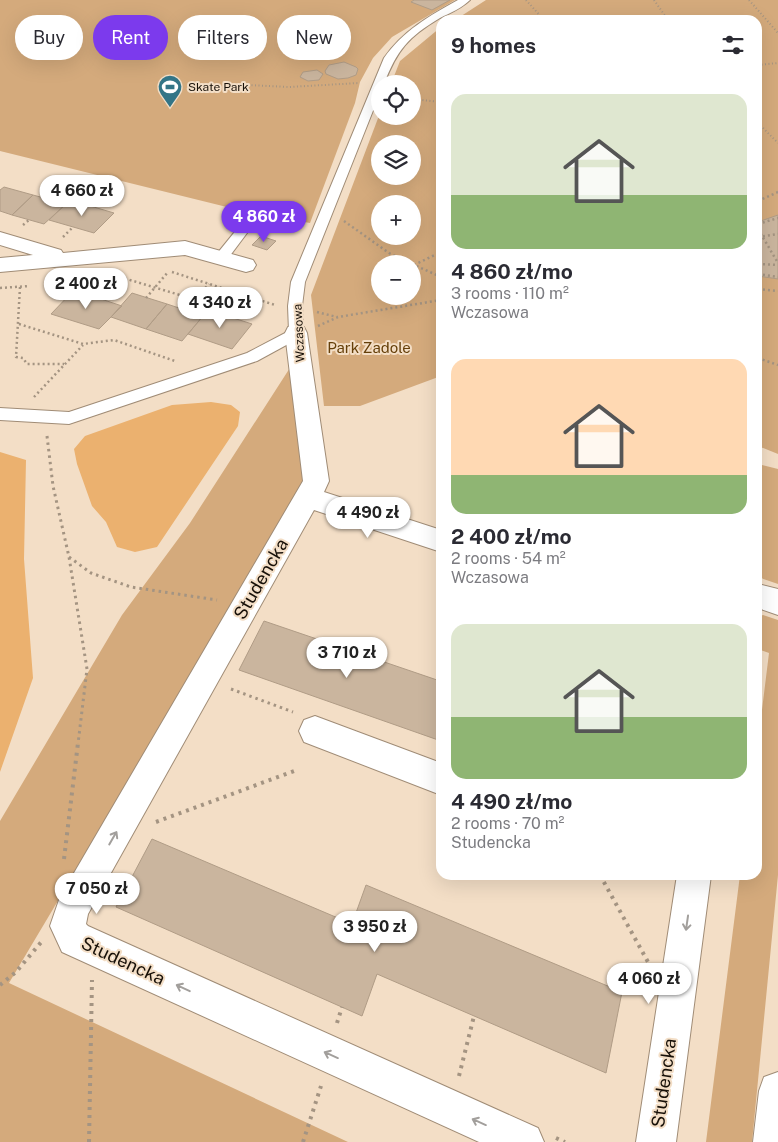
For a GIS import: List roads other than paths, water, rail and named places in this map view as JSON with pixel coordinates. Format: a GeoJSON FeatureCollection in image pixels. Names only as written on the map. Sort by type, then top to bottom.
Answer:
{"type":"FeatureCollection","features":[{"type":"Feature","properties":{"kind":"street"},"geometry":{"type":"LineString","coordinates":[[0,238],[66,259]]}},
{"type":"Feature","properties":{"kind":"street"},"geometry":{"type":"LineString","coordinates":[[0,265],[185,248],[246,265]]}},
{"type":"Feature","properties":{"kind":"street","name":"Wczasowa"},"geometry":{"type":"LineString","coordinates":[[296,322],[312,489]]}},
{"type":"Feature","properties":{"kind":"street"},"geometry":{"type":"LineString","coordinates":[[312,489],[436,540]]}},
{"type":"Feature","properties":{"kind":"street","name":"Studencka"},"geometry":{"type":"LineString","coordinates":[[312,489],[72,909],[68,926],[75,939],[524,1142]]}},
{"type":"Feature","properties":{"kind":"street"},"geometry":{"type":"LineString","coordinates":[[762,597],[778,602]]}},
{"type":"Feature","properties":{"kind":"street"},"geometry":{"type":"LineString","coordinates":[[315,731],[436,777]]}},
{"type":"Feature","properties":{"kind":"street","name":"Studencka"},"geometry":{"type":"LineString","coordinates":[[656,1142],[693,880]]}},
{"type":"Feature","properties":{"kind":"street"},"geometry":{"type":"LineString","coordinates":[[773,1142],[778,1091]]}},
{"type":"Feature","properties":{"kind":"lane","name":"Wczasowa"},"geometry":{"type":"LineString","coordinates":[[439,15],[465,0]]}},
{"type":"Feature","properties":{"kind":"lane","name":"Wczasowa"},"geometry":{"type":"LineString","coordinates":[[296,322],[298,282],[389,58],[400,42],[414,29],[436,16]]}},
{"type":"Feature","properties":{"kind":"lane"},"geometry":{"type":"LineString","coordinates":[[221,258],[246,226]]}},
{"type":"Feature","properties":{"kind":"lane"},"geometry":{"type":"LineString","coordinates":[[0,414],[69,418],[252,357],[296,322]]}},
{"type":"Feature","properties":{"kind":"place","name":"Skate Park"},"geometry":{"type":"Point","coordinates":[170,108]}},
{"type":"Feature","properties":{"kind":"park label","name":"Park Zadole"},"geometry":{"type":"Point","coordinates":[369,348]}}]}
